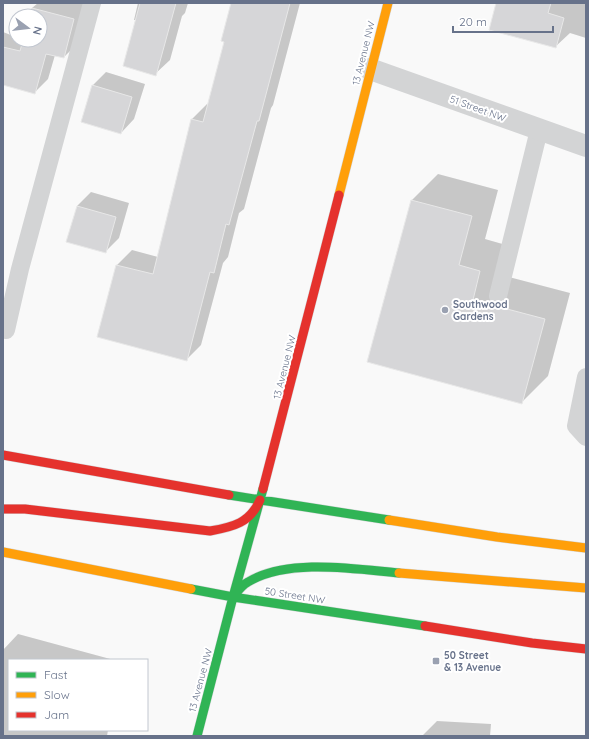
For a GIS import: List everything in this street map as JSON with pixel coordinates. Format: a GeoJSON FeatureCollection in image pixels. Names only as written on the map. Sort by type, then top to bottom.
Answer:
{"type":"FeatureCollection","features":[{"type":"Feature","properties":{"kind":"main road","name":"13 Avenue NW"},"geometry":{"type":"LineString","coordinates":[[196,736],[260,500],[388,3]]}},
{"type":"Feature","properties":{"kind":"main road"},"geometry":{"type":"LineString","coordinates":[[3,455],[80,470],[260,500],[533,543],[586,548]]}},
{"type":"Feature","properties":{"kind":"main road"},"geometry":{"type":"LineString","coordinates":[[3,509],[25,510],[210,531],[239,523],[252,515],[260,500]]}},
{"type":"Feature","properties":{"kind":"main road","name":"50 Street NW"},"geometry":{"type":"LineString","coordinates":[[3,552],[233,597],[532,643],[586,649]]}},
{"type":"Feature","properties":{"kind":"main road"},"geometry":{"type":"LineString","coordinates":[[233,597],[247,582],[271,572],[315,566],[586,588]]}},
{"type":"Feature","properties":{"kind":"street","name":"51 Street NW"},"geometry":{"type":"LineString","coordinates":[[370,69],[586,146]]}},
{"type":"Feature","properties":{"kind":"lane"},"geometry":{"type":"LineString","coordinates":[[6,330],[20,269],[92,3]]}},
{"type":"Feature","properties":{"kind":"lane"},"geometry":{"type":"LineString","coordinates":[[498,296],[540,130]]}},
{"type":"Feature","properties":{"kind":"lane"},"geometry":{"type":"LineString","coordinates":[[586,377],[576,426],[586,437]]}},
{"type":"Feature","properties":{"kind":"building"},"geometry":{"type":"Polygon","coordinates":[[[140,3],[176,3],[156,76],[123,66],[140,3]]]}},
{"type":"Feature","properties":{"kind":"building"},"geometry":{"type":"Polygon","coordinates":[[[231,3],[290,3],[259,121],[257,121],[229,225],[226,224],[214,273],[210,272],[187,361],[97,337],[116,265],[153,274],[191,119],[203,122],[224,42],[221,41],[231,3]]]}},
{"type":"Feature","properties":{"kind":"building"},"geometry":{"type":"Polygon","coordinates":[[[496,3],[551,3],[548,13],[564,18],[556,48],[489,30],[496,3]]]}},
{"type":"Feature","properties":{"kind":"building"},"geometry":{"type":"Polygon","coordinates":[[[48,12],[74,19],[64,58],[46,54],[35,94],[3,85],[3,47],[20,51],[21,48],[48,48],[48,12]]]}},
{"type":"Feature","properties":{"kind":"building"},"geometry":{"type":"Polygon","coordinates":[[[92,85],[132,97],[121,134],[81,122],[92,85]]]}},
{"type":"Feature","properties":{"kind":"building","name":"Southwood Gardens"},"geometry":{"type":"Polygon","coordinates":[[[411,200],[472,216],[459,265],[480,271],[473,300],[545,319],[522,404],[367,362],[411,200]]]}},
{"type":"Feature","properties":{"kind":"building"},"geometry":{"type":"Polygon","coordinates":[[[77,206],[116,217],[106,253],[66,242],[77,206]]]}},
{"type":"Feature","properties":{"kind":"traffic: fast"},"geometry":{"type":"LineString","coordinates":[[197,736],[263,489]]}},
{"type":"Feature","properties":{"kind":"traffic: fast"},"geometry":{"type":"LineString","coordinates":[[229,495],[389,520]]}},
{"type":"Feature","properties":{"kind":"traffic: fast"},"geometry":{"type":"LineString","coordinates":[[233,597],[248,582],[264,575],[282,570],[322,567],[399,573]]}},
{"type":"Feature","properties":{"kind":"traffic: fast"},"geometry":{"type":"LineString","coordinates":[[191,589],[233,597],[425,626]]}},
{"type":"Feature","properties":{"kind":"traffic: slow"},"geometry":{"type":"LineString","coordinates":[[339,195],[388,3]]}},
{"type":"Feature","properties":{"kind":"traffic: slow"},"geometry":{"type":"LineString","coordinates":[[389,520],[497,537],[586,548]]}},
{"type":"Feature","properties":{"kind":"traffic: slow"},"geometry":{"type":"LineString","coordinates":[[3,552],[191,589]]}},
{"type":"Feature","properties":{"kind":"traffic: slow"},"geometry":{"type":"LineString","coordinates":[[399,573],[586,588]]}},
{"type":"Feature","properties":{"kind":"traffic: jam"},"geometry":{"type":"LineString","coordinates":[[263,489],[339,195]]}},
{"type":"Feature","properties":{"kind":"traffic: jam"},"geometry":{"type":"LineString","coordinates":[[3,455],[229,495]]}},
{"type":"Feature","properties":{"kind":"traffic: jam"},"geometry":{"type":"LineString","coordinates":[[3,509],[25,509],[210,531],[226,528],[240,523],[251,514],[260,500]]}},
{"type":"Feature","properties":{"kind":"traffic: jam"},"geometry":{"type":"LineString","coordinates":[[425,626],[532,643],[586,649]]}},
{"type":"Feature","properties":{"kind":"place","name":"Southwood Gardens"},"geometry":{"type":"Point","coordinates":[445,310]}},
{"type":"Feature","properties":{"kind":"place","name":"50 Street & 13 Avenue"},"geometry":{"type":"Point","coordinates":[436,661]}}]}
